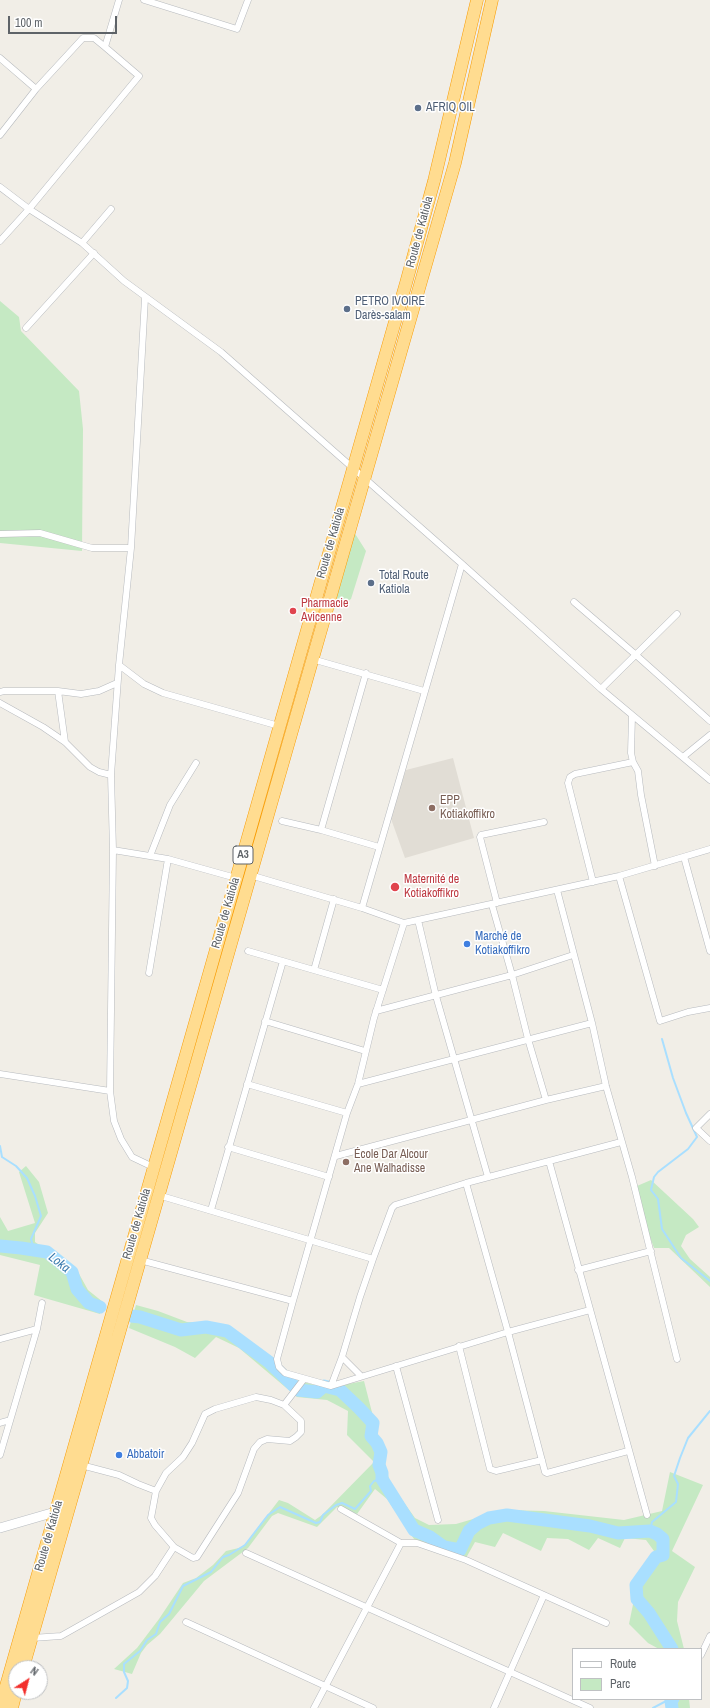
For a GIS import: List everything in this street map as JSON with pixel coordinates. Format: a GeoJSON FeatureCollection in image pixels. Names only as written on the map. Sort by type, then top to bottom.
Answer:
{"type":"FeatureCollection","features":[{"type":"Feature","properties":{"kind":"highway","name":"Route de Katiola"},"geometry":{"type":"LineString","coordinates":[[0,1708],[434,181],[477,0]]}},
{"type":"Feature","properties":{"kind":"highway","name":"Route de Katiola"},"geometry":{"type":"LineString","coordinates":[[25,1660],[455,163],[492,0]]}},
{"type":"Feature","properties":{"kind":"street"},"geometry":{"type":"LineString","coordinates":[[105,47],[119,0]]}},
{"type":"Feature","properties":{"kind":"street"},"geometry":{"type":"LineString","coordinates":[[144,0],[161,2],[237,29],[248,0]]}},
{"type":"Feature","properties":{"kind":"street"},"geometry":{"type":"LineString","coordinates":[[0,135],[36,89],[83,38],[94,38],[139,76],[29,209],[0,241]]}},
{"type":"Feature","properties":{"kind":"street"},"geometry":{"type":"LineString","coordinates":[[0,58],[36,89]]}},
{"type":"Feature","properties":{"kind":"street"},"geometry":{"type":"LineString","coordinates":[[0,187],[29,209],[82,243],[124,282],[221,352],[462,564],[601,689],[710,780]]}},
{"type":"Feature","properties":{"kind":"street"},"geometry":{"type":"LineString","coordinates":[[82,243],[111,209]]}},
{"type":"Feature","properties":{"kind":"street"},"geometry":{"type":"LineString","coordinates":[[26,328],[94,253]]}},
{"type":"Feature","properties":{"kind":"street"},"geometry":{"type":"LineString","coordinates":[[145,298],[130,548],[117,683],[111,775],[113,850],[110,1091],[114,1121],[121,1139],[132,1158],[154,1167]]}},
{"type":"Feature","properties":{"kind":"street"},"geometry":{"type":"LineString","coordinates":[[0,534],[40,533],[92,548],[130,548]]}},
{"type":"Feature","properties":{"kind":"street"},"geometry":{"type":"LineString","coordinates":[[362,908],[462,564]]}},
{"type":"Feature","properties":{"kind":"street"},"geometry":{"type":"LineString","coordinates":[[574,602],[710,721]]}},
{"type":"Feature","properties":{"kind":"street"},"geometry":{"type":"LineString","coordinates":[[601,689],[677,614]]}},
{"type":"Feature","properties":{"kind":"street"},"geometry":{"type":"LineString","coordinates":[[312,659],[366,673],[424,691]]}},
{"type":"Feature","properties":{"kind":"street"},"geometry":{"type":"LineString","coordinates":[[119,665],[144,684],[163,692],[279,726]]}},
{"type":"Feature","properties":{"kind":"street"},"geometry":{"type":"LineString","coordinates":[[321,830],[366,673]]}},
{"type":"Feature","properties":{"kind":"street"},"geometry":{"type":"LineString","coordinates":[[0,692],[58,691],[82,694],[99,691],[117,683]]}},
{"type":"Feature","properties":{"kind":"street"},"geometry":{"type":"LineString","coordinates":[[58,691],[65,742]]}},
{"type":"Feature","properties":{"kind":"street"},"geometry":{"type":"LineString","coordinates":[[0,703],[43,727],[65,742],[90,767],[99,772],[111,775]]}},
{"type":"Feature","properties":{"kind":"street"},"geometry":{"type":"LineString","coordinates":[[632,716],[631,747],[633,762],[638,772],[655,866]]}},
{"type":"Feature","properties":{"kind":"street"},"geometry":{"type":"LineString","coordinates":[[683,757],[710,735]]}},
{"type":"Feature","properties":{"kind":"street"},"geometry":{"type":"LineString","coordinates":[[593,882],[568,783],[570,777],[575,774],[633,762]]}},
{"type":"Feature","properties":{"kind":"street"},"geometry":{"type":"LineString","coordinates":[[150,856],[170,805],[196,764]]}},
{"type":"Feature","properties":{"kind":"street"},"geometry":{"type":"LineString","coordinates":[[282,821],[321,830],[379,848]]}},
{"type":"Feature","properties":{"kind":"street"},"geometry":{"type":"LineString","coordinates":[[544,822],[482,835],[480,837],[494,904],[528,1040],[546,1100]]}},
{"type":"Feature","properties":{"kind":"street"},"geometry":{"type":"LineString","coordinates":[[250,875],[362,908],[404,923],[619,876],[710,849]]}},
{"type":"Feature","properties":{"kind":"street"},"geometry":{"type":"LineString","coordinates":[[113,850],[168,859],[236,878]]}},
{"type":"Feature","properties":{"kind":"street"},"geometry":{"type":"LineString","coordinates":[[684,857],[710,951]]}},
{"type":"Feature","properties":{"kind":"street"},"geometry":{"type":"LineString","coordinates":[[149,973],[168,859]]}},
{"type":"Feature","properties":{"kind":"street"},"geometry":{"type":"LineString","coordinates":[[619,876],[660,1021],[688,1012],[710,1008]]}},
{"type":"Feature","properties":{"kind":"street"},"geometry":{"type":"LineString","coordinates":[[557,890],[592,1023],[606,1086],[632,1177],[639,1212],[677,1359]]}},
{"type":"Feature","properties":{"kind":"street"},"geometry":{"type":"LineString","coordinates":[[314,970],[334,900]]}},
{"type":"Feature","properties":{"kind":"street"},"geometry":{"type":"LineString","coordinates":[[418,920],[436,996],[473,1120],[488,1177]]}},
{"type":"Feature","properties":{"kind":"street"},"geometry":{"type":"LineString","coordinates":[[404,923],[376,1011],[358,1084],[347,1113],[336,1156],[293,1301],[277,1359],[279,1367],[285,1373],[331,1386],[459,1346],[590,1310]]}},
{"type":"Feature","properties":{"kind":"street"},"geometry":{"type":"LineString","coordinates":[[248,951],[383,990]]}},
{"type":"Feature","properties":{"kind":"street"},"geometry":{"type":"LineString","coordinates":[[376,1011],[512,975],[573,955]]}},
{"type":"Feature","properties":{"kind":"street"},"geometry":{"type":"LineString","coordinates":[[211,1210],[283,961]]}},
{"type":"Feature","properties":{"kind":"street"},"geometry":{"type":"LineString","coordinates":[[265,1021],[365,1051]]}},
{"type":"Feature","properties":{"kind":"street"},"geometry":{"type":"LineString","coordinates":[[358,1084],[592,1023]]}},
{"type":"Feature","properties":{"kind":"street"},"geometry":{"type":"LineString","coordinates":[[2,1074],[110,1091]]}},
{"type":"Feature","properties":{"kind":"street"},"geometry":{"type":"LineString","coordinates":[[247,1084],[347,1113]]}},
{"type":"Feature","properties":{"kind":"street"},"geometry":{"type":"LineString","coordinates":[[336,1156],[546,1100],[606,1086]]}},
{"type":"Feature","properties":{"kind":"street"},"geometry":{"type":"LineString","coordinates":[[710,1114],[696,1128],[710,1141]]}},
{"type":"Feature","properties":{"kind":"street"},"geometry":{"type":"LineString","coordinates":[[331,1386],[342,1357],[373,1259],[392,1208],[395,1205],[466,1183],[621,1142]]}},
{"type":"Feature","properties":{"kind":"street"},"geometry":{"type":"LineString","coordinates":[[228,1147],[329,1177]]}},
{"type":"Feature","properties":{"kind":"street"},"geometry":{"type":"LineString","coordinates":[[549,1161],[628,1451],[647,1515]]}},
{"type":"Feature","properties":{"kind":"street"},"geometry":{"type":"LineString","coordinates":[[466,1183],[508,1332],[545,1472],[547,1473],[628,1451]]}},
{"type":"Feature","properties":{"kind":"street"},"geometry":{"type":"LineString","coordinates":[[158,1195],[373,1259]]}},
{"type":"Feature","properties":{"kind":"street"},"geometry":{"type":"LineString","coordinates":[[578,1270],[650,1250]]}},
{"type":"Feature","properties":{"kind":"street"},"geometry":{"type":"LineString","coordinates":[[140,1260],[293,1301]]}},
{"type":"Feature","properties":{"kind":"street"},"geometry":{"type":"LineString","coordinates":[[0,1455],[37,1329],[42,1303]]}},
{"type":"Feature","properties":{"kind":"street"},"geometry":{"type":"LineString","coordinates":[[0,1339],[37,1329]]}},
{"type":"Feature","properties":{"kind":"street"},"geometry":{"type":"LineString","coordinates":[[459,1346],[490,1469],[496,1471],[542,1460]]}},
{"type":"Feature","properties":{"kind":"street"},"geometry":{"type":"LineString","coordinates":[[342,1357],[361,1376]]}},
{"type":"Feature","properties":{"kind":"street"},"geometry":{"type":"LineString","coordinates":[[396,1366],[438,1520]]}},
{"type":"Feature","properties":{"kind":"street"},"geometry":{"type":"LineString","coordinates":[[284,1405],[304,1379]]}},
{"type":"Feature","properties":{"kind":"street"},"geometry":{"type":"LineString","coordinates":[[256,1397],[271,1400],[284,1405],[301,1421],[301,1432],[290,1441],[267,1439],[260,1442],[254,1449],[238,1493],[197,1557],[193,1558],[174,1547],[155,1525],[151,1518],[156,1491],[166,1472],[183,1457],[192,1443],[205,1414],[215,1409],[256,1397]]}},
{"type":"Feature","properties":{"kind":"street"},"geometry":{"type":"LineString","coordinates":[[0,1423],[10,1420]]}},
{"type":"Feature","properties":{"kind":"street"},"geometry":{"type":"LineString","coordinates":[[81,1466],[118,1475],[156,1491]]}},
{"type":"Feature","properties":{"kind":"street"},"geometry":{"type":"LineString","coordinates":[[341,1510],[402,1543],[417,1542],[466,1560],[606,1623]]}},
{"type":"Feature","properties":{"kind":"street"},"geometry":{"type":"LineString","coordinates":[[0,1528],[56,1512]]}},
{"type":"Feature","properties":{"kind":"street"},"geometry":{"type":"LineString","coordinates":[[314,1708],[402,1543]]}},
{"type":"Feature","properties":{"kind":"street"},"geometry":{"type":"LineString","coordinates":[[32,1638],[61,1636],[139,1592],[155,1576],[174,1547]]}},
{"type":"Feature","properties":{"kind":"street"},"geometry":{"type":"LineString","coordinates":[[246,1553],[572,1700]]}},
{"type":"Feature","properties":{"kind":"street"},"geometry":{"type":"LineString","coordinates":[[494,1708],[544,1595]]}},
{"type":"Feature","properties":{"kind":"street"},"geometry":{"type":"LineString","coordinates":[[186,1622],[373,1708]]}},
{"type":"Feature","properties":{"kind":"street"},"geometry":{"type":"LineString","coordinates":[[702,1652],[710,1636]]}},
{"type":"Feature","properties":{"kind":"street"},"geometry":{"type":"LineString","coordinates":[[572,1700],[590,1708]]}},
{"type":"Feature","properties":{"kind":"shaded area"},"geometry":{"type":"Polygon","coordinates":[[[453,758],[474,838],[405,858],[390,816],[406,770],[453,758]]]}},
{"type":"Feature","properties":{"kind":"green space"},"geometry":{"type":"Polygon","coordinates":[[[0,301],[19,317],[21,331],[79,391],[83,429],[82,551],[0,543],[0,301]]]}},
{"type":"Feature","properties":{"kind":"green space"},"geometry":{"type":"Polygon","coordinates":[[[354,532],[366,551],[351,599],[331,611],[354,532]]]}},
{"type":"Feature","properties":{"kind":"green space"},"geometry":{"type":"Polygon","coordinates":[[[26,1166],[39,1182],[48,1213],[35,1233],[35,1242],[78,1272],[88,1290],[103,1302],[100,1314],[34,1295],[40,1265],[0,1255],[0,1217],[8,1231],[35,1223],[19,1172],[26,1166]]]}},
{"type":"Feature","properties":{"kind":"green space"},"geometry":{"type":"Polygon","coordinates":[[[651,1180],[693,1219],[699,1227],[686,1235],[681,1246],[690,1259],[710,1277],[710,1287],[669,1248],[654,1248],[641,1213],[637,1186],[651,1180]]]}},
{"type":"Feature","properties":{"kind":"green space"},"geometry":{"type":"Polygon","coordinates":[[[136,1305],[158,1311],[187,1322],[209,1323],[243,1336],[288,1378],[327,1388],[364,1381],[390,1483],[415,1518],[429,1525],[456,1524],[504,1510],[544,1511],[624,1520],[662,1511],[670,1472],[703,1485],[672,1551],[695,1567],[678,1602],[677,1621],[684,1648],[657,1648],[648,1643],[629,1624],[638,1580],[652,1560],[654,1551],[646,1540],[625,1538],[620,1548],[598,1538],[589,1550],[568,1539],[547,1538],[541,1551],[503,1533],[495,1547],[475,1542],[466,1558],[414,1539],[387,1499],[375,1489],[357,1514],[337,1507],[317,1527],[278,1513],[272,1516],[248,1548],[204,1581],[160,1634],[147,1645],[141,1653],[132,1674],[114,1669],[137,1648],[159,1619],[183,1583],[196,1578],[213,1565],[226,1551],[243,1547],[279,1500],[288,1503],[315,1520],[322,1515],[374,1462],[347,1435],[348,1411],[327,1400],[297,1397],[239,1348],[216,1337],[195,1358],[175,1347],[129,1328],[136,1305]]]}},
{"type":"Feature","properties":{"kind":"green space"},"geometry":{"type":"Polygon","coordinates":[[[678,1700],[689,1700],[690,1708],[677,1708],[678,1700]]]}},
{"type":"Feature","properties":{"kind":"waterway"},"geometry":{"type":"LineString","coordinates":[[662,1039],[673,1078],[697,1137],[688,1149],[658,1172],[654,1177],[651,1190],[658,1199],[662,1229],[681,1258],[710,1281]]}},
{"type":"Feature","properties":{"kind":"waterway"},"geometry":{"type":"LineString","coordinates":[[0,1146],[2,1157],[16,1166],[27,1178],[35,1196],[41,1216],[31,1239],[34,1250]]}},
{"type":"Feature","properties":{"kind":"waterway","name":"Loka"},"geometry":{"type":"LineString","coordinates":[[0,1246],[47,1252],[72,1272],[77,1289],[89,1303],[100,1307]]}},
{"type":"Feature","properties":{"kind":"waterway"},"geometry":{"type":"LineString","coordinates":[[131,1316],[140,1317],[181,1330],[206,1327],[227,1331],[269,1362],[298,1390],[317,1392],[324,1386],[340,1390],[373,1423],[371,1436],[377,1443],[381,1452],[379,1465],[382,1473],[382,1479],[414,1530],[430,1537],[444,1547],[460,1550],[469,1531],[477,1524],[489,1518],[507,1515],[590,1526],[618,1533],[650,1531],[657,1534],[663,1539],[663,1555],[656,1557],[636,1585],[637,1599],[649,1613],[671,1648]]}},
{"type":"Feature","properties":{"kind":"waterway"},"geometry":{"type":"LineString","coordinates":[[650,1531],[652,1522],[676,1502],[678,1484],[674,1476],[680,1458],[688,1438],[710,1411]]}},
{"type":"Feature","properties":{"kind":"waterway"},"geometry":{"type":"LineString","coordinates":[[116,1698],[127,1688],[128,1681],[124,1672],[124,1664],[140,1651],[147,1640],[156,1634],[160,1622],[169,1614],[183,1586],[211,1572],[223,1557],[245,1545],[268,1515],[280,1507],[316,1523],[320,1522],[323,1515],[336,1505],[342,1503],[355,1509],[371,1491],[370,1486],[374,1481],[382,1479]]}},
{"type":"Feature","properties":{"kind":"waterway"},"geometry":{"type":"LineString","coordinates":[[653,1708],[668,1700]]}},
{"type":"Feature","properties":{"kind":"waterway"},"geometry":{"type":"LineString","coordinates":[[672,1700],[672,1708]]}},
{"type":"Feature","properties":{"kind":"place","name":"AFRIQ OIL"},"geometry":{"type":"Point","coordinates":[418,108]}},
{"type":"Feature","properties":{"kind":"place","name":"PETRO IVOIRE Darès-salam"},"geometry":{"type":"Point","coordinates":[347,309]}},
{"type":"Feature","properties":{"kind":"place","name":"Total Route Katiola"},"geometry":{"type":"Point","coordinates":[371,583]}},
{"type":"Feature","properties":{"kind":"place","name":"Pharmacie Avicenne"},"geometry":{"type":"Point","coordinates":[293,611]}},
{"type":"Feature","properties":{"kind":"place","name":"EPP Kotiakoffikro"},"geometry":{"type":"Point","coordinates":[432,808]}},
{"type":"Feature","properties":{"kind":"place","name":"Maternité de Kotiakoffikro"},"geometry":{"type":"Point","coordinates":[395,887]}},
{"type":"Feature","properties":{"kind":"place","name":"Marché de Kotiakoffikro"},"geometry":{"type":"Point","coordinates":[467,944]}},
{"type":"Feature","properties":{"kind":"place","name":"École Dar Alcour Ane Walhadisse"},"geometry":{"type":"Point","coordinates":[346,1162]}},
{"type":"Feature","properties":{"kind":"place","name":"Abbatoir"},"geometry":{"type":"Point","coordinates":[119,1455]}}]}
